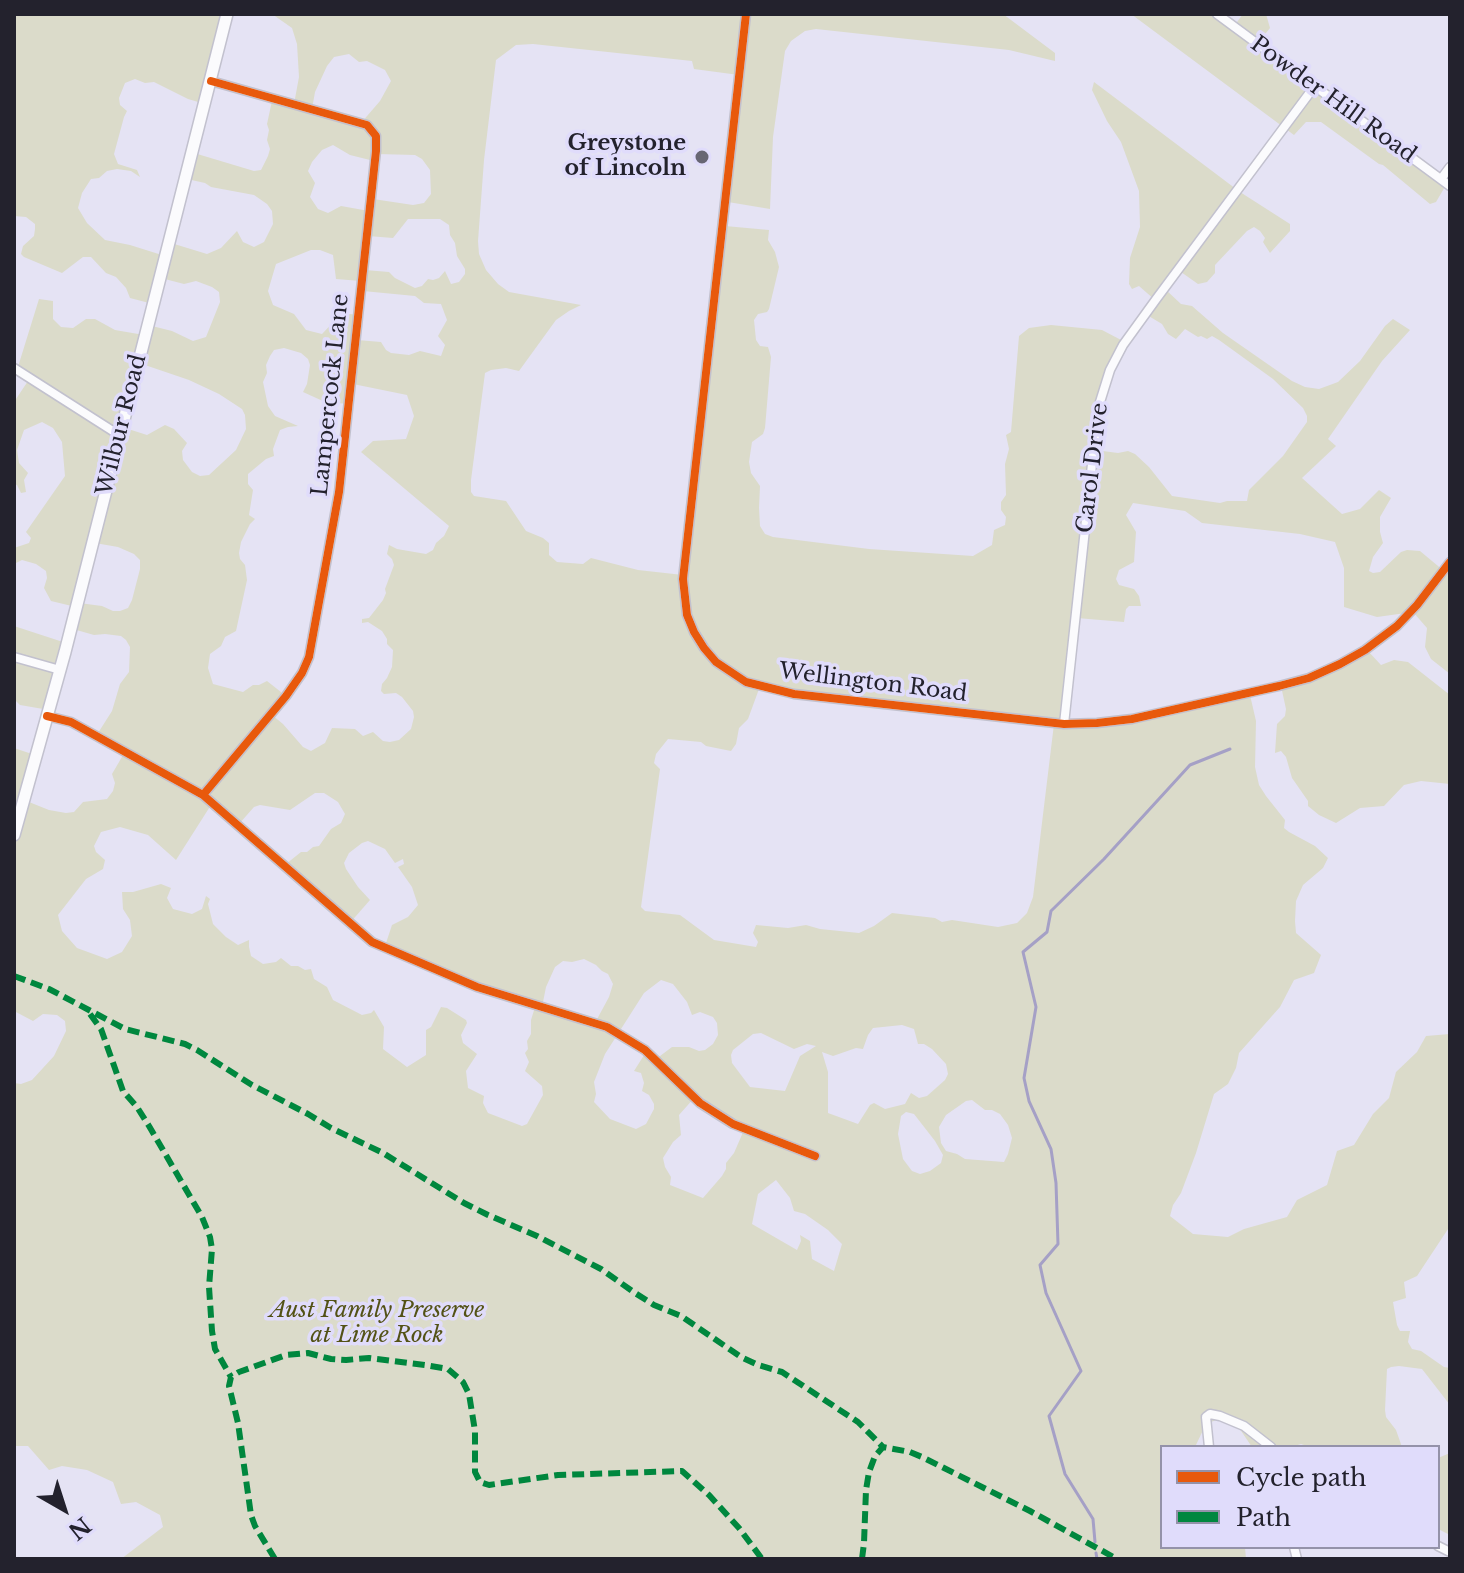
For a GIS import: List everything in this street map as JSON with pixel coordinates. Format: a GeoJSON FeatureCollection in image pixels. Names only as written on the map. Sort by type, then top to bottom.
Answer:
{"type":"FeatureCollection","features":[{"type":"Feature","properties":{"kind":"street","name":"Wilbur Road"},"geometry":{"type":"LineString","coordinates":[[14,835],[60,670],[227,14]]}},
{"type":"Feature","properties":{"kind":"street","name":"Wellington Road"},"geometry":{"type":"LineString","coordinates":[[746,14],[683,579],[687,615],[694,632],[716,662],[746,682],[794,694],[1064,724],[1132,719],[1254,693],[1309,678],[1340,664],[1397,626],[1450,562]]}},
{"type":"Feature","properties":{"kind":"street","name":"Powder Hill Road"},"geometry":{"type":"LineString","coordinates":[[1217,14],[1450,186]]}},
{"type":"Feature","properties":{"kind":"street","name":"Lampercock Lane"},"geometry":{"type":"LineString","coordinates":[[203,795],[286,696],[309,657],[339,492],[376,151],[376,136],[367,125],[211,81]]}},
{"type":"Feature","properties":{"kind":"street","name":"Carol Drive"},"geometry":{"type":"LineString","coordinates":[[1064,724],[1096,427],[1110,370],[1123,345],[1314,87]]}},
{"type":"Feature","properties":{"kind":"street"},"geometry":{"type":"LineString","coordinates":[[1441,179],[1450,167]]}},
{"type":"Feature","properties":{"kind":"street"},"geometry":{"type":"LineString","coordinates":[[14,368],[119,435]]}},
{"type":"Feature","properties":{"kind":"street"},"geometry":{"type":"LineString","coordinates":[[14,657],[60,670]]}},
{"type":"Feature","properties":{"kind":"street"},"geometry":{"type":"LineString","coordinates":[[47,716],[71,722],[203,795],[372,942],[477,987],[607,1027],[645,1050],[700,1103],[733,1124],[815,1156]]}},
{"type":"Feature","properties":{"kind":"street"},"geometry":{"type":"LineString","coordinates":[[1209,1445],[1206,1417],[1210,1414],[1244,1426],[1268,1445]]}},
{"type":"Feature","properties":{"kind":"green space","name":"Aust Family Preserve at Lime Rock"},"geometry":{"type":"Polygon","coordinates":[[[14,14],[231,14],[205,104],[154,82],[135,79],[125,83],[119,98],[120,105],[127,111],[114,154],[118,164],[137,170],[140,177],[131,171],[107,171],[99,178],[91,179],[82,193],[78,208],[87,223],[105,240],[165,256],[171,243],[207,254],[221,248],[237,231],[243,242],[254,247],[264,242],[273,224],[272,211],[254,195],[187,179],[194,153],[254,171],[261,170],[270,149],[267,124],[272,101],[294,104],[299,77],[297,44],[292,28],[272,14],[1003,14],[1055,53],[1055,61],[1009,50],[816,29],[805,31],[791,41],[785,51],[773,137],[770,209],[728,202],[739,75],[694,69],[692,61],[533,44],[516,45],[496,60],[484,160],[479,254],[486,270],[509,292],[581,305],[556,320],[519,371],[506,368],[485,373],[471,492],[474,496],[506,501],[526,531],[549,543],[549,555],[557,562],[583,564],[591,558],[638,570],[683,575],[725,226],[769,230],[768,240],[779,267],[769,309],[758,314],[754,320],[756,340],[760,346],[768,347],[771,357],[765,428],[763,434],[752,442],[749,462],[751,473],[760,486],[760,526],[765,534],[869,549],[973,556],[992,545],[994,530],[1005,525],[1001,502],[1006,495],[1005,464],[1009,449],[1006,435],[1011,432],[1019,336],[1029,328],[1051,325],[1102,330],[1123,341],[1109,373],[1095,450],[1135,454],[1172,496],[1220,503],[1247,501],[1249,490],[1283,456],[1307,422],[1303,408],[1273,379],[1219,340],[1212,336],[1207,339],[1198,337],[1185,329],[1176,339],[1168,334],[1162,324],[1147,315],[1155,300],[1139,286],[1132,289],[1129,284],[1130,258],[1140,227],[1139,191],[1121,142],[1092,90],[1094,82],[1240,192],[1290,224],[1290,231],[1270,253],[1263,242],[1265,238],[1254,227],[1215,265],[1215,273],[1207,282],[1198,284],[1181,272],[1165,289],[1181,304],[1192,306],[1223,333],[1305,387],[1319,389],[1338,382],[1360,361],[1393,319],[1410,330],[1382,361],[1328,439],[1336,446],[1302,478],[1342,514],[1360,509],[1379,490],[1391,498],[1380,517],[1383,543],[1373,557],[1369,571],[1380,572],[1407,550],[1420,551],[1444,571],[1450,565],[1450,674],[1431,659],[1425,647],[1427,628],[1413,612],[1377,617],[1344,607],[1344,568],[1335,542],[1300,534],[1202,523],[1185,511],[1133,503],[1126,515],[1136,532],[1134,562],[1119,570],[1116,579],[1119,585],[1134,589],[1141,606],[1129,606],[1124,622],[1077,618],[1065,723],[1096,724],[1250,695],[1256,721],[1255,767],[1259,785],[1285,820],[1284,828],[1315,846],[1328,858],[1323,868],[1303,885],[1296,901],[1296,933],[1321,955],[1314,973],[1294,980],[1280,1007],[1239,1053],[1228,1084],[1214,1094],[1196,1153],[1170,1216],[1193,1234],[1228,1237],[1244,1229],[1287,1217],[1297,1200],[1327,1185],[1337,1151],[1354,1145],[1373,1114],[1389,1098],[1396,1072],[1417,1052],[1426,1036],[1450,1034],[1450,1226],[1417,1276],[1404,1282],[1406,1298],[1393,1302],[1397,1325],[1400,1331],[1410,1331],[1408,1342],[1412,1349],[1450,1368],[1450,1405],[1422,1369],[1391,1367],[1387,1369],[1385,1410],[1401,1445],[1251,1445],[1235,1422],[1224,1417],[1206,1424],[1196,1445],[1160,1445],[1160,1549],[1245,1549],[1246,1559],[121,1559],[163,1527],[160,1515],[136,1502],[121,1504],[113,1482],[87,1470],[62,1466],[49,1470],[28,1446],[14,1446],[14,1083],[32,1080],[54,1056],[66,1031],[65,1021],[57,1015],[43,1014],[33,1021],[14,1011],[14,748],[35,755],[24,800],[66,813],[74,812],[83,802],[107,799],[115,783],[112,774],[126,750],[98,733],[112,711],[120,684],[129,672],[130,647],[121,636],[94,635],[73,629],[76,607],[51,601],[44,588],[46,571],[22,560],[14,564],[14,548],[29,543],[31,538],[26,532],[65,476],[62,442],[53,428],[42,422],[24,430],[17,450],[19,463],[28,473],[24,480],[26,492],[21,493],[14,484],[14,402],[28,381],[17,370],[39,299],[53,301],[53,319],[61,327],[73,328],[86,319],[95,319],[115,330],[144,335],[152,326],[193,341],[206,337],[220,302],[219,292],[212,287],[196,281],[184,284],[161,278],[153,304],[130,298],[116,277],[106,273],[91,257],[83,257],[62,273],[24,257],[21,254],[23,246],[34,236],[35,224],[26,217],[14,216],[14,14]],[[349,54],[334,57],[315,92],[312,109],[361,123],[380,101],[391,81],[385,70],[367,61],[359,62],[349,54]],[[333,145],[322,150],[308,171],[315,183],[310,197],[318,209],[328,213],[341,206],[369,211],[373,199],[413,205],[424,203],[431,194],[430,170],[415,155],[377,154],[374,161],[350,155],[333,145]],[[408,219],[393,238],[368,236],[365,270],[389,272],[415,288],[428,279],[439,278],[445,271],[451,284],[459,282],[465,274],[449,225],[440,219],[408,219]],[[311,250],[276,264],[268,291],[273,305],[294,314],[306,330],[322,334],[342,313],[358,315],[357,340],[381,342],[391,353],[409,355],[420,351],[441,356],[445,345],[438,336],[447,320],[441,304],[424,303],[415,296],[363,291],[361,281],[336,279],[333,255],[320,250],[311,250]],[[284,348],[274,350],[263,382],[268,406],[275,416],[298,426],[280,430],[273,449],[274,456],[248,474],[248,484],[253,490],[249,515],[255,519],[241,542],[239,553],[247,580],[236,631],[225,637],[221,646],[210,654],[208,668],[213,684],[243,692],[267,681],[286,696],[272,715],[303,747],[311,751],[325,743],[332,728],[355,729],[363,736],[373,732],[383,741],[399,740],[411,729],[413,711],[396,693],[384,694],[381,691],[392,667],[393,650],[382,631],[368,622],[362,623],[362,619],[369,618],[386,593],[394,565],[387,554],[389,545],[426,554],[433,550],[449,526],[361,452],[373,441],[406,439],[414,416],[407,395],[353,384],[349,404],[325,402],[303,392],[310,365],[301,353],[284,348]],[[142,364],[122,427],[147,435],[165,425],[174,429],[187,443],[182,451],[183,460],[192,472],[200,476],[209,475],[236,450],[246,429],[245,415],[242,409],[219,394],[142,364]],[[95,543],[79,603],[113,611],[128,608],[140,560],[118,547],[95,543]],[[759,689],[748,719],[739,728],[736,744],[731,751],[701,742],[668,739],[656,754],[654,763],[660,769],[641,907],[645,911],[680,915],[714,940],[756,947],[758,942],[753,933],[756,925],[788,928],[806,925],[859,933],[892,913],[998,927],[1017,923],[1027,913],[1033,897],[1054,724],[759,689]],[[315,793],[290,810],[260,805],[254,807],[239,824],[211,805],[176,860],[148,835],[120,827],[101,832],[94,846],[105,860],[103,869],[86,879],[58,915],[62,931],[77,948],[107,959],[122,952],[132,936],[130,920],[123,909],[122,892],[161,884],[171,888],[167,898],[173,909],[192,914],[202,909],[206,896],[210,899],[208,904],[213,924],[238,945],[249,940],[251,956],[263,964],[281,958],[291,966],[311,969],[314,979],[327,987],[333,1000],[362,1015],[374,1010],[384,1027],[383,1049],[407,1067],[426,1055],[426,1030],[431,1027],[441,1007],[466,1020],[461,1035],[463,1043],[477,1054],[466,1071],[468,1088],[484,1096],[483,1103],[488,1113],[522,1126],[527,1124],[543,1095],[542,1086],[525,1071],[529,1062],[525,1053],[535,1007],[385,946],[392,925],[408,917],[418,905],[412,887],[398,867],[404,864],[403,859],[395,863],[385,849],[368,841],[349,853],[344,863],[346,869],[370,900],[349,924],[286,864],[301,852],[319,846],[331,829],[341,823],[345,814],[338,802],[324,793],[315,793]],[[584,959],[563,961],[555,967],[542,1007],[596,1021],[613,984],[608,974],[584,959]],[[661,980],[644,993],[605,1054],[594,1082],[594,1102],[610,1119],[636,1129],[646,1124],[654,1109],[649,1095],[642,1091],[644,1083],[641,1073],[634,1071],[646,1052],[656,1059],[672,1047],[705,1050],[718,1035],[717,1023],[713,1017],[700,1012],[692,1015],[687,1002],[673,984],[661,980]],[[902,1025],[873,1028],[863,1049],[856,1048],[833,1056],[822,1052],[828,1072],[828,1113],[858,1124],[870,1105],[874,1103],[885,1109],[905,1104],[911,1093],[919,1098],[927,1096],[948,1074],[946,1064],[932,1049],[918,1044],[914,1029],[902,1025]],[[761,1033],[753,1034],[733,1050],[732,1063],[750,1087],[785,1091],[800,1056],[816,1046],[807,1044],[794,1049],[761,1033]],[[695,1097],[679,1115],[681,1135],[663,1158],[671,1177],[670,1185],[703,1198],[722,1176],[744,1130],[695,1097]],[[972,1100],[946,1115],[939,1127],[941,1143],[946,1151],[965,1159],[1004,1162],[1012,1138],[1000,1114],[985,1110],[972,1100]],[[906,1112],[901,1116],[898,1134],[903,1159],[912,1171],[920,1174],[941,1163],[943,1155],[914,1114],[906,1112]],[[776,1180],[758,1194],[752,1224],[797,1250],[800,1235],[810,1241],[812,1259],[834,1271],[842,1244],[805,1214],[794,1211],[790,1198],[776,1180]]]}},
{"type":"Feature","properties":{"kind":"green space"},"geometry":{"type":"Polygon","coordinates":[[[1131,14],[1217,14],[1234,26],[1243,14],[1266,14],[1270,28],[1258,43],[1439,178],[1450,168],[1450,186],[1446,185],[1436,202],[1430,204],[1383,165],[1321,122],[1306,122],[1294,135],[1131,14]]]}},
{"type":"Feature","properties":{"kind":"green space"},"geometry":{"type":"Polygon","coordinates":[[[14,626],[66,643],[49,710],[20,705],[14,699],[14,626]]]}},
{"type":"Feature","properties":{"kind":"green space"},"geometry":{"type":"Polygon","coordinates":[[[1368,651],[1381,665],[1394,660],[1408,662],[1450,695],[1450,784],[1421,781],[1404,785],[1384,806],[1360,808],[1336,823],[1308,806],[1308,801],[1292,778],[1286,757],[1281,751],[1275,753],[1277,724],[1285,716],[1286,709],[1281,686],[1368,651]]]}},
{"type":"Feature","properties":{"kind":"green space"},"geometry":{"type":"Polygon","coordinates":[[[1450,1453],[1450,1535],[1440,1530],[1440,1457],[1450,1453]]]}},
{"type":"Feature","properties":{"kind":"waterway"},"geometry":{"type":"LineString","coordinates":[[1095,1542],[1093,1519],[1065,1474],[1049,1416],[1081,1371],[1046,1293],[1040,1265],[1058,1244],[1056,1183],[1051,1149],[1029,1101],[1024,1078],[1036,1007],[1023,952],[1047,932],[1051,911],[1104,859],[1190,765],[1230,749]]}},
{"type":"Feature","properties":{"kind":"waterway"},"geometry":{"type":"LineString","coordinates":[[1096,1553],[1097,1559]]}},
{"type":"Feature","properties":{"kind":"marked path"},"geometry":{"type":"LineString","coordinates":[[14,976],[49,989],[125,1029],[197,1050],[252,1085],[383,1153],[464,1203],[601,1269],[654,1305],[681,1316],[741,1357],[782,1372],[858,1422],[883,1447]]}},
{"type":"Feature","properties":{"kind":"marked path"},"geometry":{"type":"LineString","coordinates":[[90,1014],[101,1029],[123,1091],[149,1126],[202,1217],[210,1237],[212,1331],[215,1349],[231,1377]]}},
{"type":"Feature","properties":{"kind":"marked path"},"geometry":{"type":"LineString","coordinates":[[275,1559],[251,1515],[238,1423],[229,1386],[231,1377],[239,1372],[286,1355],[308,1353],[331,1359],[369,1358],[448,1369],[463,1382],[469,1394],[475,1431],[475,1472],[480,1482],[489,1485],[558,1475],[682,1471],[709,1495],[762,1559]]}},
{"type":"Feature","properties":{"kind":"marked path"},"geometry":{"type":"LineString","coordinates":[[862,1559],[869,1472],[875,1456],[883,1447],[922,1457],[1117,1559]]}},
{"type":"Feature","properties":{"kind":"cycle path"},"geometry":{"type":"LineString","coordinates":[[746,14],[683,579],[687,615],[694,632],[716,662],[746,682],[794,694],[1064,724],[1132,719],[1279,686],[1309,678],[1340,664],[1397,626],[1450,562]]}},
{"type":"Feature","properties":{"kind":"cycle path"},"geometry":{"type":"LineString","coordinates":[[203,795],[286,696],[309,657],[339,492],[376,151],[376,136],[367,125],[211,81]]}},
{"type":"Feature","properties":{"kind":"cycle path"},"geometry":{"type":"LineString","coordinates":[[47,716],[71,722],[203,795],[372,942],[477,987],[607,1027],[645,1050],[700,1103],[733,1124],[815,1156]]}},
{"type":"Feature","properties":{"kind":"place","name":"Greystone of Lincoln"},"geometry":{"type":"Point","coordinates":[702,157]}}]}
